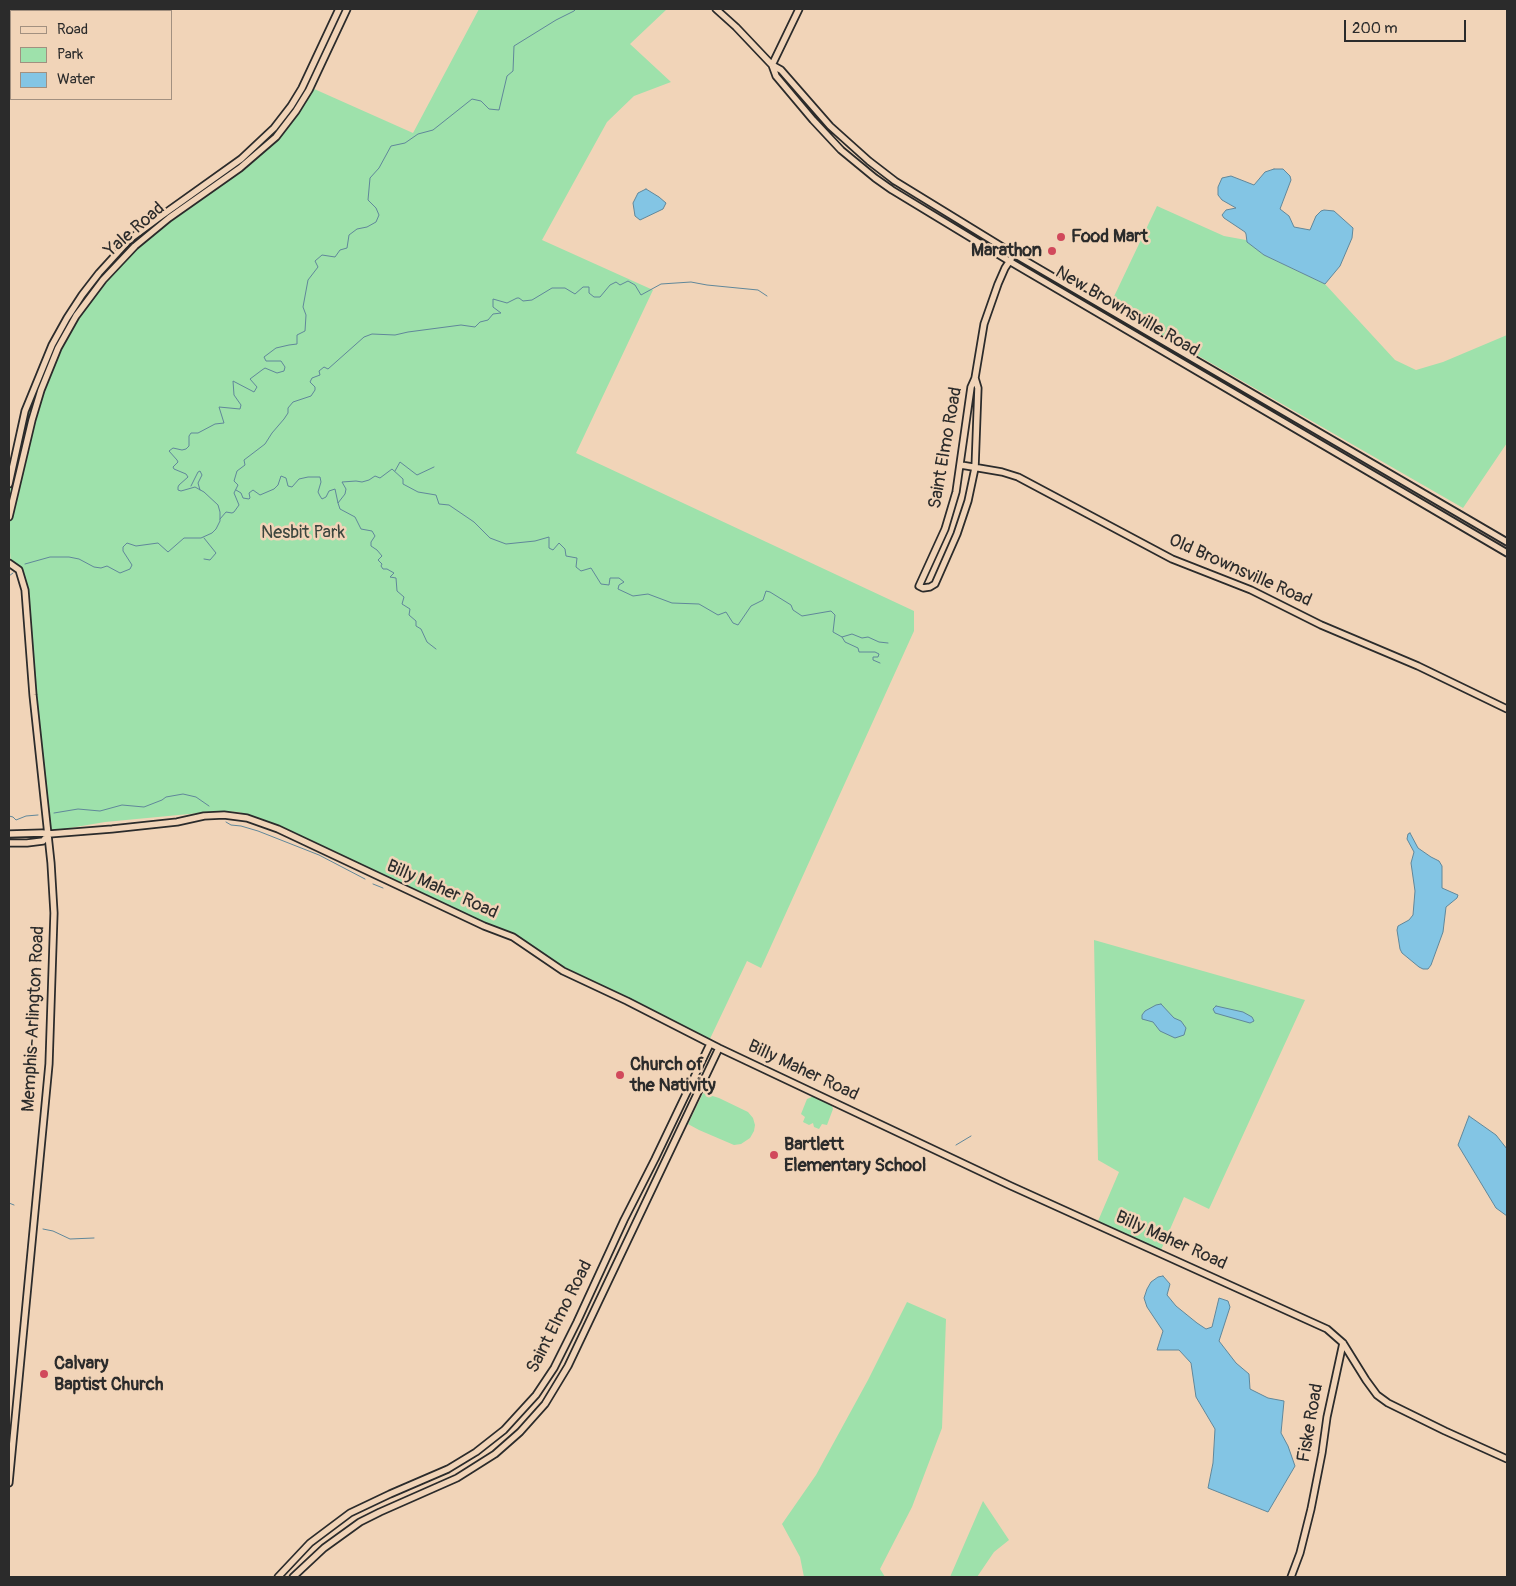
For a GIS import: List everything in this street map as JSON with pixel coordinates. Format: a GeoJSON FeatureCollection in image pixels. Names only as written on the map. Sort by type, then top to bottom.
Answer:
{"type":"FeatureCollection","features":[{"type":"Feature","properties":{"kind":"main road","name":"Yale Road"},"geometry":{"type":"LineString","coordinates":[[9,484],[25,410],[52,345],[82,295],[106,264],[130,239],[240,159],[267,135],[284,116],[302,88],[339,9]]}},
{"type":"Feature","properties":{"kind":"main road","name":"Yale Road"},"geometry":{"type":"LineString","coordinates":[[9,517],[33,414],[41,390],[58,348],[86,301],[134,246],[169,218],[240,168],[276,137],[309,90],[347,9]]}},
{"type":"Feature","properties":{"kind":"main road"},"geometry":{"type":"LineString","coordinates":[[716,9],[736,26],[772,65],[799,9]]}},
{"type":"Feature","properties":{"kind":"main road","name":"New Brownsville Road"},"geometry":{"type":"LineString","coordinates":[[772,65],[781,70],[830,126],[884,173],[909,190],[1014,254],[1507,542]]}},
{"type":"Feature","properties":{"kind":"main road","name":"New Brownsville Road"},"geometry":{"type":"LineString","coordinates":[[772,65],[776,76],[813,120],[860,166],[892,190],[1009,261],[1507,553]]}},
{"type":"Feature","properties":{"kind":"main road","name":"Saint Elmo Road"},"geometry":{"type":"LineString","coordinates":[[975,378],[978,388],[975,468],[966,509],[935,584],[923,588],[918,586],[948,522],[956,492],[971,388],[975,378],[984,324],[991,300],[1005,268],[1014,254]]}},
{"type":"Feature","properties":{"kind":"main road","name":"Old Brownsville Road"},"geometry":{"type":"LineString","coordinates":[[961,466],[1002,472],[1018,477],[1172,558],[1251,590],[1321,625],[1418,666],[1507,709]]}},
{"type":"Feature","properties":{"kind":"main road","name":"Memphis-Arlington Road"},"geometry":{"type":"LineString","coordinates":[[9,563],[19,570],[25,590],[32,688],[49,834],[54,913],[50,1050],[9,1484]]}},
{"type":"Feature","properties":{"kind":"main road","name":"Billy Maher Road"},"geometry":{"type":"LineString","coordinates":[[49,834],[177,822],[213,815],[230,815],[256,820],[289,834],[484,926],[513,937],[563,971],[710,1044],[1012,1186],[1327,1329],[1343,1343],[1377,1395],[1388,1403],[1507,1460]]}},
{"type":"Feature","properties":{"kind":"main road"},"geometry":{"type":"LineString","coordinates":[[9,834],[49,834]]}},
{"type":"Feature","properties":{"kind":"main road"},"geometry":{"type":"LineString","coordinates":[[9,843],[43,841],[49,834]]}},
{"type":"Feature","properties":{"kind":"main road","name":"Saint Elmo Road"},"geometry":{"type":"LineString","coordinates":[[278,1577],[310,1544],[350,1514],[448,1469],[476,1452],[504,1430],[532,1400],[554,1368],[577,1322],[624,1220],[710,1044]]}},
{"type":"Feature","properties":{"kind":"main road","name":"Saint Elmo Road"},"geometry":{"type":"LineString","coordinates":[[293,1577],[322,1550],[360,1522],[456,1478],[495,1454],[545,1404],[568,1366],[719,1048]]}},
{"type":"Feature","properties":{"kind":"main road"},"geometry":{"type":"LineString","coordinates":[[689,1087],[698,1092]]}},
{"type":"Feature","properties":{"kind":"main road"},"geometry":{"type":"LineString","coordinates":[[677,1114],[686,1118]]}},
{"type":"Feature","properties":{"kind":"main road","name":"Fiske Road"},"geometry":{"type":"LineString","coordinates":[[1291,1577],[1300,1553],[1311,1509],[1322,1453],[1328,1408],[1343,1343]]}},
{"type":"Feature","properties":{"kind":"main road"},"geometry":{"type":"LineString","coordinates":[[504,1430],[512,1439]]}},
{"type":"Feature","properties":{"kind":"green space","name":"Nesbit Park"},"geometry":{"type":"Polygon","coordinates":[[[479,9],[667,9],[630,44],[671,82],[634,96],[607,122],[542,240],[653,290],[576,453],[914,611],[914,631],[761,968],[747,961],[708,1043],[558,968],[517,939],[419,899],[239,812],[221,811],[105,822],[70,828],[48,835],[24,597],[17,571],[11,565],[9,482],[34,382],[59,327],[125,243],[246,153],[275,125],[303,84],[413,133],[479,9]]]}},
{"type":"Feature","properties":{"kind":"green space"},"geometry":{"type":"Polygon","coordinates":[[[1157,206],[1224,236],[1246,240],[1264,255],[1325,284],[1395,360],[1416,370],[1443,362],[1507,335],[1507,443],[1463,508],[1110,305],[1157,206]]]}},
{"type":"Feature","properties":{"kind":"green space"},"geometry":{"type":"Polygon","coordinates":[[[1094,940],[1305,1000],[1209,1209],[1184,1197],[1161,1250],[1098,1221],[1119,1172],[1098,1160],[1094,940]]]}},
{"type":"Feature","properties":{"kind":"green space"},"geometry":{"type":"Polygon","coordinates":[[[703,1093],[719,1098],[748,1112],[753,1118],[755,1125],[750,1138],[741,1144],[734,1145],[688,1124],[703,1093]]]}},
{"type":"Feature","properties":{"kind":"green space"},"geometry":{"type":"Polygon","coordinates":[[[814,1096],[831,1103],[833,1109],[827,1125],[822,1124],[819,1129],[814,1127],[813,1123],[809,1125],[803,1122],[805,1117],[801,1114],[807,1099],[814,1096]]]}},
{"type":"Feature","properties":{"kind":"green space"},"geometry":{"type":"Polygon","coordinates":[[[907,1302],[946,1319],[942,1428],[912,1507],[880,1569],[885,1577],[804,1577],[800,1557],[782,1524],[816,1475],[868,1380],[907,1302]]]}},
{"type":"Feature","properties":{"kind":"green space"},"geometry":{"type":"Polygon","coordinates":[[[983,1501],[1009,1540],[994,1552],[977,1577],[950,1577],[983,1501]]]}},
{"type":"Feature","properties":{"kind":"water"},"geometry":{"type":"Polygon","coordinates":[[[1283,169],[1290,176],[1291,180],[1280,209],[1289,216],[1294,227],[1310,230],[1316,216],[1324,210],[1334,211],[1353,228],[1352,238],[1340,266],[1325,284],[1264,255],[1247,242],[1245,232],[1222,215],[1226,210],[1236,208],[1222,200],[1218,195],[1218,187],[1222,178],[1231,176],[1254,185],[1265,172],[1283,169]]]}},
{"type":"Feature","properties":{"kind":"water"},"geometry":{"type":"Polygon","coordinates":[[[646,189],[666,203],[663,209],[640,220],[635,216],[633,203],[638,193],[646,189]]]}},
{"type":"Feature","properties":{"kind":"water"},"geometry":{"type":"Polygon","coordinates":[[[1410,833],[1418,848],[1439,861],[1442,866],[1442,888],[1458,895],[1446,907],[1443,932],[1428,969],[1419,967],[1402,953],[1397,930],[1398,926],[1409,920],[1413,915],[1415,891],[1411,863],[1414,852],[1407,839],[1410,833]]]}},
{"type":"Feature","properties":{"kind":"water"},"geometry":{"type":"Polygon","coordinates":[[[1161,1004],[1174,1018],[1181,1021],[1186,1028],[1184,1035],[1175,1038],[1160,1031],[1153,1022],[1142,1019],[1145,1011],[1161,1004]]]}},
{"type":"Feature","properties":{"kind":"water"},"geometry":{"type":"Polygon","coordinates":[[[1216,1006],[1243,1012],[1252,1017],[1254,1021],[1250,1023],[1215,1013],[1213,1009],[1216,1006]]]}},
{"type":"Feature","properties":{"kind":"water"},"geometry":{"type":"Polygon","coordinates":[[[1469,1116],[1496,1135],[1507,1149],[1507,1216],[1496,1208],[1458,1145],[1469,1116]]]}},
{"type":"Feature","properties":{"kind":"water"},"geometry":{"type":"Polygon","coordinates":[[[1163,1276],[1170,1284],[1167,1295],[1176,1306],[1206,1329],[1212,1327],[1219,1298],[1228,1301],[1230,1307],[1219,1341],[1236,1363],[1249,1374],[1250,1389],[1268,1398],[1284,1401],[1281,1433],[1295,1466],[1268,1512],[1208,1488],[1213,1463],[1215,1429],[1196,1397],[1191,1363],[1179,1350],[1157,1350],[1163,1331],[1147,1307],[1144,1298],[1151,1282],[1163,1276]]]}},
{"type":"Feature","properties":{"kind":"waterway"},"geometry":{"type":"LineString","coordinates":[[25,564],[50,557],[69,557],[79,559],[94,567],[101,568],[107,566],[120,573],[130,569],[132,565],[123,551],[123,547],[127,543],[136,546],[158,543],[168,552],[184,538],[201,538],[216,529],[220,521],[218,505],[204,492],[195,487],[181,491],[178,490],[179,485],[188,477],[186,474],[174,469],[173,467],[178,462],[169,451],[173,448],[186,449],[189,446],[189,436],[191,433],[198,433],[215,424],[224,423],[219,407],[240,409],[241,405],[234,395],[233,381],[254,392],[257,387],[250,379],[262,370],[265,368],[277,373],[284,371],[285,367],[281,361],[266,361],[264,357],[276,348],[297,344],[297,335],[305,331],[306,315],[303,307],[308,280],[318,267],[315,261],[322,255],[335,257],[340,250],[347,248],[349,235],[357,229],[367,227],[376,222],[379,215],[376,208],[368,200],[370,178],[379,168],[391,146],[405,143],[418,134],[433,130],[472,99],[481,101],[489,109],[499,110],[507,76],[513,71],[514,46],[576,9]]}},
{"type":"Feature","properties":{"kind":"waterway"},"geometry":{"type":"LineString","coordinates":[[220,519],[226,512],[234,512],[239,505],[234,493],[238,485],[234,481],[237,471],[245,465],[244,460],[265,444],[284,419],[288,413],[288,408],[293,402],[311,396],[315,390],[315,387],[310,382],[312,378],[320,375],[319,371],[324,367],[328,369],[364,337],[372,334],[395,335],[461,325],[475,327],[480,322],[488,320],[493,314],[501,313],[493,307],[493,299],[507,303],[517,298],[523,301],[532,300],[552,288],[565,288],[575,294],[583,287],[589,287],[589,293],[594,297],[600,297],[610,285],[616,282],[620,285],[628,281],[635,285],[641,295],[661,284],[691,282],[758,290],[767,296]]}},
{"type":"Feature","properties":{"kind":"waterway"},"geometry":{"type":"LineString","coordinates":[[395,471],[400,462],[417,475],[434,467]]}},
{"type":"Feature","properties":{"kind":"waterway"},"geometry":{"type":"LineString","coordinates":[[236,490],[241,493],[243,498],[249,499],[249,493],[253,490],[260,495],[274,489],[278,485],[281,476],[286,478],[288,486],[292,487],[299,479],[320,477],[321,482],[318,492],[322,499],[326,497],[329,491],[335,489],[338,503],[345,494],[346,489],[342,482],[362,482],[375,476],[380,478],[392,469],[403,479],[403,484],[418,492],[436,495],[439,504],[449,505],[474,522],[490,538],[506,544],[535,541],[549,537],[549,548],[553,550],[559,543],[565,549],[566,556],[577,558],[576,567],[581,571],[591,568],[601,584],[609,585],[610,578],[619,578],[624,582],[619,585],[618,589],[633,596],[648,594],[672,603],[699,604],[718,615],[726,612],[733,623],[738,625],[751,606],[763,600],[766,591],[791,605],[793,610],[802,616],[831,611],[835,615],[833,632],[842,637],[852,634],[888,643]]}},
{"type":"Feature","properties":{"kind":"waterway"},"geometry":{"type":"LineString","coordinates":[[191,486],[200,471],[202,475],[198,483],[200,490]]}},
{"type":"Feature","properties":{"kind":"waterway"},"geometry":{"type":"LineString","coordinates":[[338,503],[340,509],[355,517],[361,529],[372,531],[375,536],[371,546],[382,556],[378,560],[382,564],[381,566],[383,569],[394,573],[390,577],[396,578],[397,591],[404,597],[402,604],[410,609],[409,615],[416,621],[416,626],[421,629],[427,642],[436,649]]}},
{"type":"Feature","properties":{"kind":"waterway"},"geometry":{"type":"LineString","coordinates":[[204,538],[216,553],[210,560],[204,559]]}},
{"type":"Feature","properties":{"kind":"waterway"},"geometry":{"type":"LineString","coordinates":[[9,576],[13,573]]}},
{"type":"Feature","properties":{"kind":"waterway"},"geometry":{"type":"LineString","coordinates":[[842,637],[845,642],[858,648],[859,652],[875,652],[879,654],[878,657],[873,657],[873,660],[880,663]]}},
{"type":"Feature","properties":{"kind":"waterway"},"geometry":{"type":"LineString","coordinates":[[54,813],[78,809],[100,811],[122,805],[144,807],[166,797],[183,794],[196,797],[209,806]]}},
{"type":"Feature","properties":{"kind":"waterway"},"geometry":{"type":"LineString","coordinates":[[9,816],[16,820],[26,816],[38,815]]}},
{"type":"Feature","properties":{"kind":"waterway"},"geometry":{"type":"LineString","coordinates":[[226,822],[231,825],[258,831],[319,855],[365,879]]}},
{"type":"Feature","properties":{"kind":"waterway"},"geometry":{"type":"LineString","coordinates":[[373,884],[383,888]]}},
{"type":"Feature","properties":{"kind":"waterway"},"geometry":{"type":"LineString","coordinates":[[956,1145],[971,1136]]}},
{"type":"Feature","properties":{"kind":"waterway"},"geometry":{"type":"LineString","coordinates":[[9,1203],[14,1205]]}},
{"type":"Feature","properties":{"kind":"waterway"},"geometry":{"type":"LineString","coordinates":[[43,1229],[53,1231],[70,1239],[94,1238]]}},
{"type":"Feature","properties":{"kind":"place","name":"Food Mart"},"geometry":{"type":"Point","coordinates":[1061,237]}},
{"type":"Feature","properties":{"kind":"place","name":"Marathon"},"geometry":{"type":"Point","coordinates":[1052,251]}},
{"type":"Feature","properties":{"kind":"place","name":"Church of the Nativity"},"geometry":{"type":"Point","coordinates":[620,1075]}},
{"type":"Feature","properties":{"kind":"place","name":"Bartlett Elementary School"},"geometry":{"type":"Point","coordinates":[774,1155]}},
{"type":"Feature","properties":{"kind":"place","name":"Calvary Baptist Church"},"geometry":{"type":"Point","coordinates":[44,1374]}}]}
